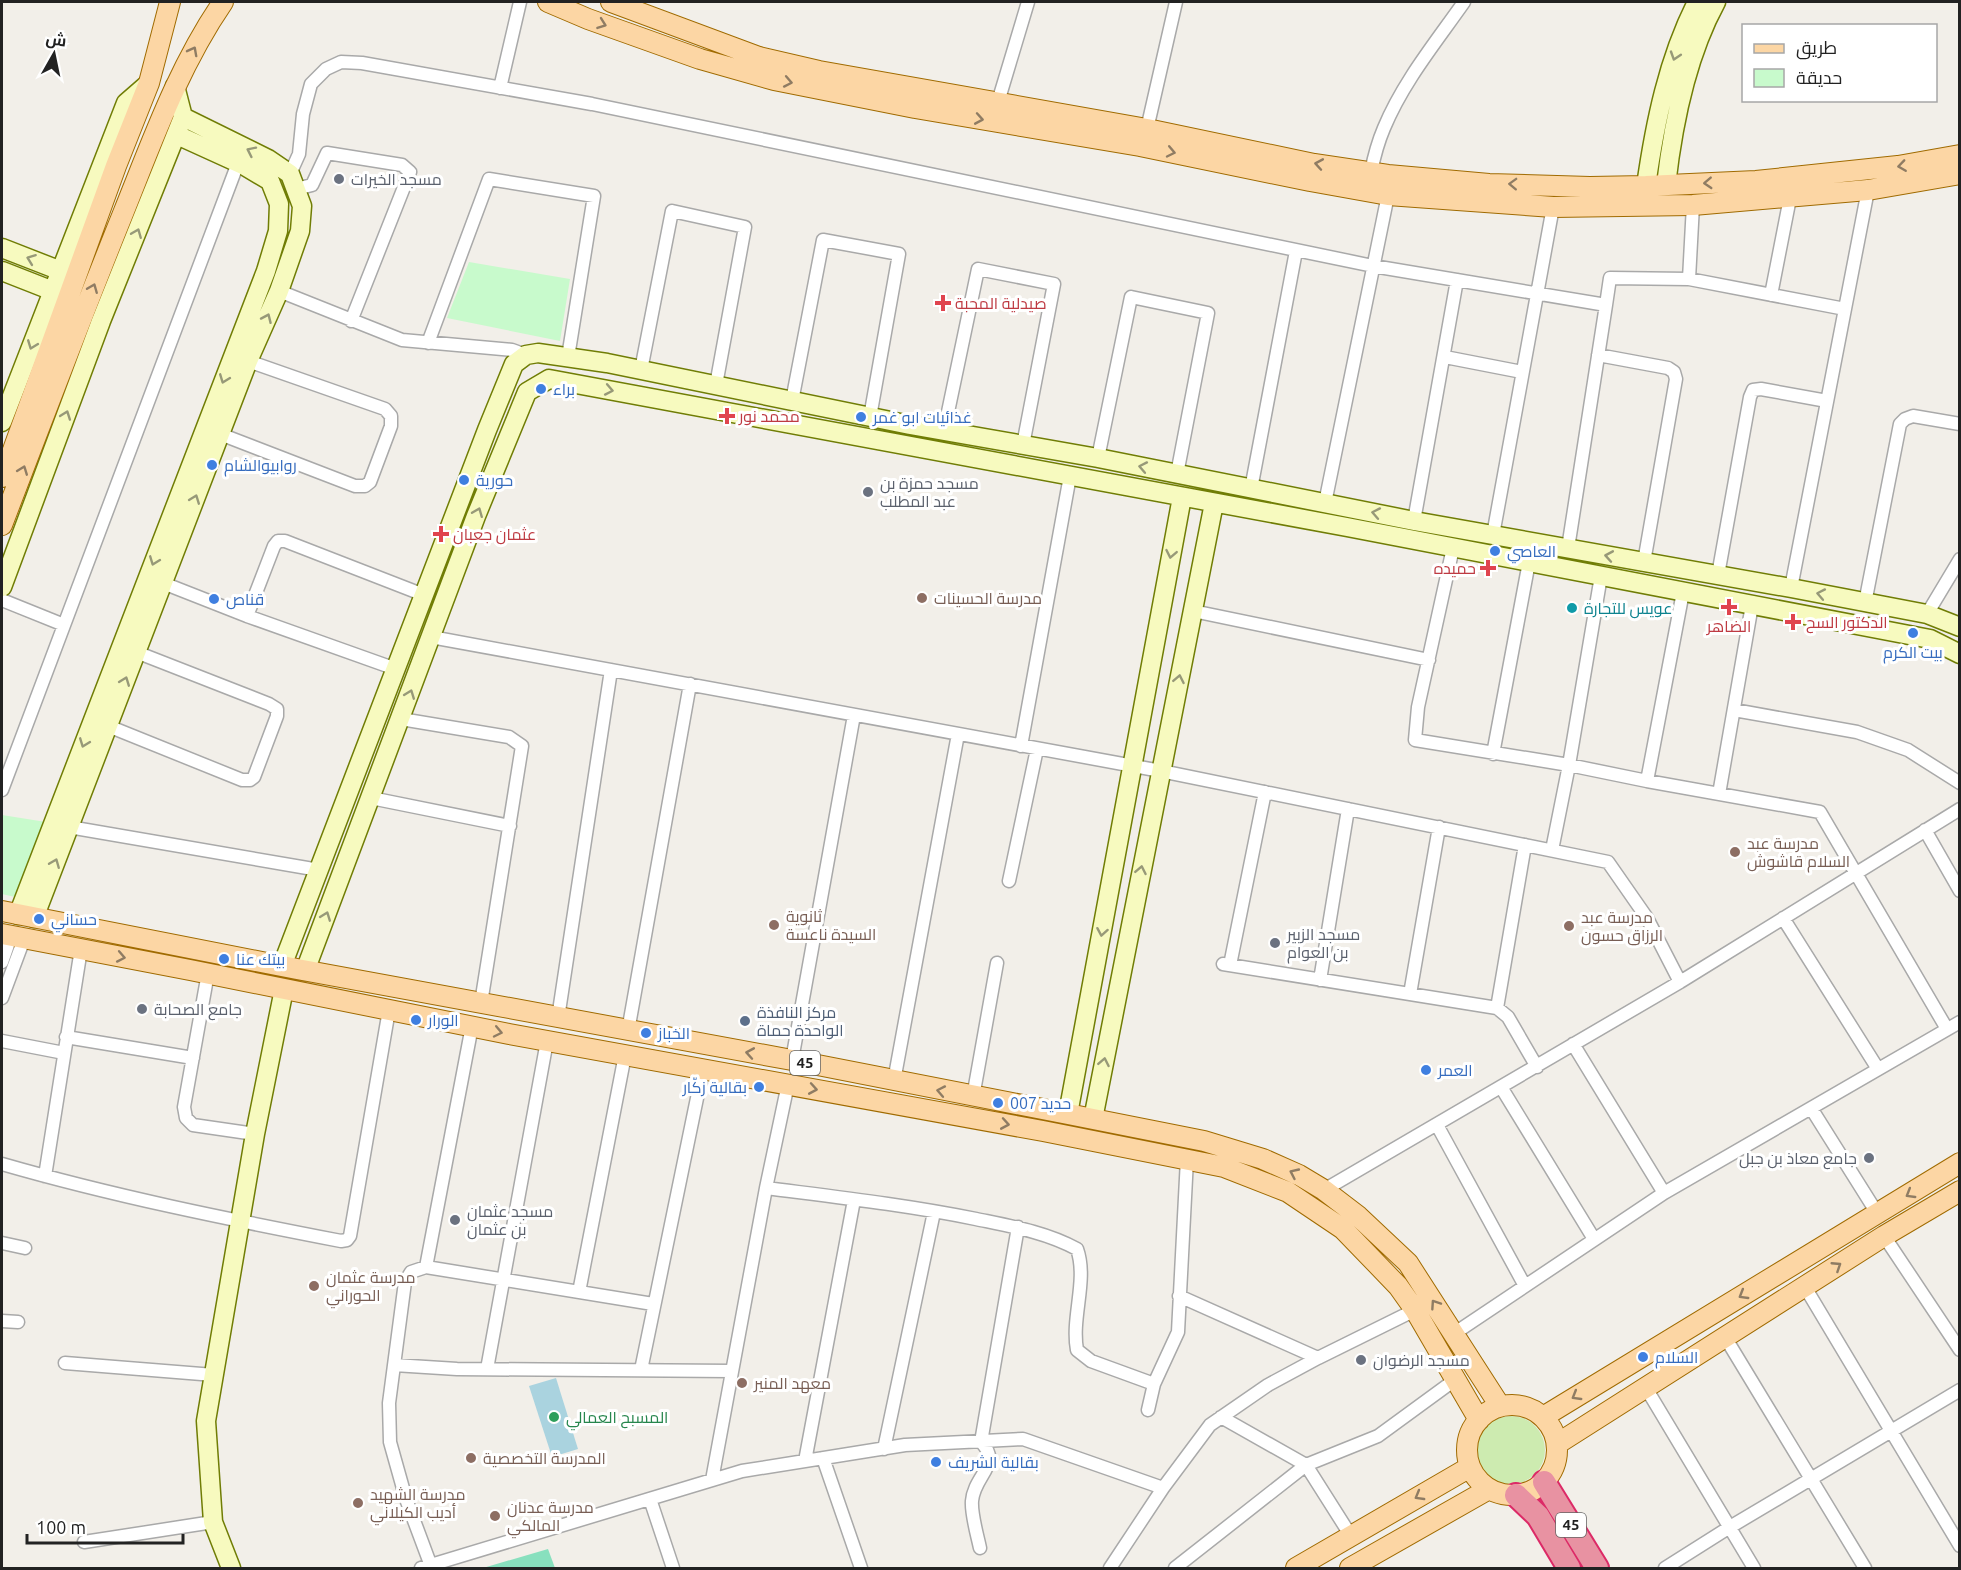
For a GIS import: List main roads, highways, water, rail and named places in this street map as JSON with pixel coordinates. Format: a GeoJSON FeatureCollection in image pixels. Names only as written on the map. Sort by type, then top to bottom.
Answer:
{"type":"FeatureCollection","features":[{"type":"Feature","properties":{"kind":"highway","name":"45"},"geometry":{"type":"LineString","coordinates":[[1544,1482],[1597,1569]]}},
{"type":"Feature","properties":{"kind":"highway","name":"45"},"geometry":{"type":"LineString","coordinates":[[1516,1495],[1538,1516],[1569,1569]]}},
{"type":"Feature","properties":{"kind":"main road"},"geometry":{"type":"LineString","coordinates":[[2,477],[116,166],[149,83],[170,2]]}},
{"type":"Feature","properties":{"kind":"main road"},"geometry":{"type":"LineString","coordinates":[[2,525],[82,316],[175,86],[206,27],[223,2]]}},
{"type":"Feature","properties":{"kind":"main road"},"geometry":{"type":"LineString","coordinates":[[548,2],[588,19],[700,59],[774,80],[915,108],[1140,146],[1388,195],[1553,207],[1694,205],[1868,190],[1959,174]]}},
{"type":"Feature","properties":{"kind":"main road"},"geometry":{"type":"LineString","coordinates":[[611,2],[759,57],[869,81],[1147,129],[1314,164],[1371,172],[1489,183],[1590,187],[1646,186],[1756,181],[1898,166],[1959,155]]}},
{"type":"Feature","properties":{"kind":"main road"},"geometry":{"type":"LineString","coordinates":[[1646,186],[1662,100],[1676,51],[1697,2]]}},
{"type":"Feature","properties":{"kind":"main road"},"geometry":{"type":"LineString","coordinates":[[1666,185],[1679,104],[1693,57],[1716,2]]}},
{"type":"Feature","properties":{"kind":"main road"},"geometry":{"type":"LineString","coordinates":[[2,422],[126,103],[149,83]]}},
{"type":"Feature","properties":{"kind":"main road"},"geometry":{"type":"LineString","coordinates":[[2,587],[101,321],[177,135],[183,117],[175,86]]}},
{"type":"Feature","properties":{"kind":"main road"},"geometry":{"type":"LineString","coordinates":[[18,914],[69,827],[248,361],[279,291],[300,231],[302,207],[293,182],[268,159],[183,117]]}},
{"type":"Feature","properties":{"kind":"main road"},"geometry":{"type":"LineString","coordinates":[[18,914],[258,293],[278,231],[279,204],[270,181],[238,163],[177,135]]}},
{"type":"Feature","properties":{"kind":"main road"},"geometry":{"type":"LineString","coordinates":[[2,248],[61,271]]}},
{"type":"Feature","properties":{"kind":"main road"},"geometry":{"type":"LineString","coordinates":[[2,271],[53,291]]}},
{"type":"Feature","properties":{"kind":"main road"},"geometry":{"type":"LineString","coordinates":[[282,966],[514,364],[526,356],[538,353],[641,370],[870,417],[1098,458],[1414,521],[1927,614],[1959,627]]}},
{"type":"Feature","properties":{"kind":"main road"},"geometry":{"type":"LineString","coordinates":[[305,970],[476,516],[527,392],[549,379],[1930,639],[1959,654]]}},
{"type":"Feature","properties":{"kind":"main road"},"geometry":{"type":"LineString","coordinates":[[1068,1114],[1182,497]]}},
{"type":"Feature","properties":{"kind":"main road"},"geometry":{"type":"LineString","coordinates":[[1104,1143],[1100,1121],[1161,771],[1214,503]]}},
{"type":"Feature","properties":{"kind":"main road","name":"45"},"geometry":{"type":"LineString","coordinates":[[18,914],[1068,1114],[1203,1141],[1253,1156],[1299,1175],[1324,1190],[1358,1216],[1408,1263],[1500,1406]]}},
{"type":"Feature","properties":{"kind":"main road","name":"45"},"geometry":{"type":"LineString","coordinates":[[12,936],[547,1041],[1043,1131],[1224,1167],[1288,1192],[1343,1229],[1398,1286],[1415,1310],[1479,1420]]}},
{"type":"Feature","properties":{"kind":"main road"},"geometry":{"type":"LineString","coordinates":[[170,966],[172,945]]}},
{"type":"Feature","properties":{"kind":"main road"},"geometry":{"type":"LineString","coordinates":[[332,998],[335,976]]}},
{"type":"Feature","properties":{"kind":"main road"},"geometry":{"type":"LineString","coordinates":[[231,1569],[213,1522],[206,1421],[255,1134],[284,989]]}},
{"type":"Feature","properties":{"kind":"main road"},"geometry":{"type":"LineString","coordinates":[[593,1049],[594,1025]]}},
{"type":"Feature","properties":{"kind":"main road"},"geometry":{"type":"LineString","coordinates":[[1043,1131],[1047,1111]]}},
{"type":"Feature","properties":{"kind":"main road"},"geometry":{"type":"LineString","coordinates":[[1543,1417],[1959,1163]]}},
{"type":"Feature","properties":{"kind":"main road"},"geometry":{"type":"LineString","coordinates":[[1557,1444],[1884,1236],[1959,1191]]}},
{"type":"Feature","properties":{"kind":"main road"},"geometry":{"type":"LineString","coordinates":[[1500,1406],[1522,1406],[1543,1417],[1552,1429],[1557,1444],[1553,1470],[1544,1482],[1532,1491],[1516,1495],[1489,1489],[1470,1467],[1467,1452],[1469,1437],[1479,1420],[1492,1409],[1500,1406]]}},
{"type":"Feature","properties":{"kind":"main road"},"geometry":{"type":"LineString","coordinates":[[1296,1569],[1470,1467]]}},
{"type":"Feature","properties":{"kind":"main road"},"geometry":{"type":"LineString","coordinates":[[1350,1569],[1489,1489]]}},
{"type":"Feature","properties":{"kind":"water","name":"المسبح العمالي"},"geometry":{"type":"Polygon","coordinates":[[[556,1378],[578,1449],[552,1457],[529,1386],[556,1378]]]}},
{"type":"Feature","properties":{"kind":"place","name":"مسجد الخيرات"},"geometry":{"type":"Point","coordinates":[339,179]}},
{"type":"Feature","properties":{"kind":"place","name":"صيدلية المحبة"},"geometry":{"type":"Point","coordinates":[943,303]}},
{"type":"Feature","properties":{"kind":"place","name":"براء"},"geometry":{"type":"Point","coordinates":[541,389]}},
{"type":"Feature","properties":{"kind":"place","name":"محمد نور"},"geometry":{"type":"Point","coordinates":[727,416]}},
{"type":"Feature","properties":{"kind":"place","name":"غذائيات ابو غمر"},"geometry":{"type":"Point","coordinates":[861,417]}},
{"type":"Feature","properties":{"kind":"place","name":"روابيوالشام"},"geometry":{"type":"Point","coordinates":[212,465]}},
{"type":"Feature","properties":{"kind":"place","name":"حورية"},"geometry":{"type":"Point","coordinates":[464,480]}},
{"type":"Feature","properties":{"kind":"place","name":"مسجد حمزة بن عبد المطلب"},"geometry":{"type":"Point","coordinates":[868,492]}},
{"type":"Feature","properties":{"kind":"place","name":"عثمان جعبان"},"geometry":{"type":"Point","coordinates":[441,534]}},
{"type":"Feature","properties":{"kind":"place","name":"العاصي"},"geometry":{"type":"Point","coordinates":[1495,551]}},
{"type":"Feature","properties":{"kind":"place","name":"حميده"},"geometry":{"type":"Point","coordinates":[1488,568]}},
{"type":"Feature","properties":{"kind":"place","name":"مدرسة الحسينات"},"geometry":{"type":"Point","coordinates":[922,598]}},
{"type":"Feature","properties":{"kind":"place","name":"قناص"},"geometry":{"type":"Point","coordinates":[214,599]}},
{"type":"Feature","properties":{"kind":"place","name":"الضاهر"},"geometry":{"type":"Point","coordinates":[1729,607]}},
{"type":"Feature","properties":{"kind":"place","name":"عويس للتجارة"},"geometry":{"type":"Point","coordinates":[1572,608]}},
{"type":"Feature","properties":{"kind":"place","name":"الدكتور السح"},"geometry":{"type":"Point","coordinates":[1793,622]}},
{"type":"Feature","properties":{"kind":"place","name":"بيت الكرم"},"geometry":{"type":"Point","coordinates":[1913,633]}},
{"type":"Feature","properties":{"kind":"place","name":"مدرسة عبد السلام قاشوش"},"geometry":{"type":"Point","coordinates":[1735,852]}},
{"type":"Feature","properties":{"kind":"place","name":"حساني"},"geometry":{"type":"Point","coordinates":[39,919]}},
{"type":"Feature","properties":{"kind":"place","name":"ثانوية السيدة ناعسة"},"geometry":{"type":"Point","coordinates":[774,925]}},
{"type":"Feature","properties":{"kind":"place","name":"مدرسة عبد الرزاق حسون"},"geometry":{"type":"Point","coordinates":[1569,926]}},
{"type":"Feature","properties":{"kind":"place","name":"مسجد الزبير بن العوام"},"geometry":{"type":"Point","coordinates":[1275,943]}},
{"type":"Feature","properties":{"kind":"place","name":"بيتك عنا"},"geometry":{"type":"Point","coordinates":[224,959]}},
{"type":"Feature","properties":{"kind":"place","name":"جامع الصحابة"},"geometry":{"type":"Point","coordinates":[142,1009]}},
{"type":"Feature","properties":{"kind":"place","name":"الورار"},"geometry":{"type":"Point","coordinates":[416,1020]}},
{"type":"Feature","properties":{"kind":"place","name":"مركز النافذة الواحدة حماة"},"geometry":{"type":"Point","coordinates":[745,1021]}},
{"type":"Feature","properties":{"kind":"place","name":"الخباز"},"geometry":{"type":"Point","coordinates":[646,1033]}},
{"type":"Feature","properties":{"kind":"place","name":"العمر"},"geometry":{"type":"Point","coordinates":[1426,1070]}},
{"type":"Feature","properties":{"kind":"place","name":"بقالية زكّار"},"geometry":{"type":"Point","coordinates":[759,1087]}},
{"type":"Feature","properties":{"kind":"place","name":"حديد 007"},"geometry":{"type":"Point","coordinates":[998,1103]}},
{"type":"Feature","properties":{"kind":"place","name":"جامع معاذ بن جبل"},"geometry":{"type":"Point","coordinates":[1869,1158]}},
{"type":"Feature","properties":{"kind":"place","name":"مسجد عثمان بن عثمان"},"geometry":{"type":"Point","coordinates":[455,1220]}},
{"type":"Feature","properties":{"kind":"place","name":"مدرسة عثمان الحوراني"},"geometry":{"type":"Point","coordinates":[314,1286]}},
{"type":"Feature","properties":{"kind":"place","name":"السلام"},"geometry":{"type":"Point","coordinates":[1643,1357]}},
{"type":"Feature","properties":{"kind":"place","name":"مسجد الرضوان"},"geometry":{"type":"Point","coordinates":[1361,1360]}},
{"type":"Feature","properties":{"kind":"place","name":"معهد المنير"},"geometry":{"type":"Point","coordinates":[742,1383]}},
{"type":"Feature","properties":{"kind":"place","name":"المسبح العمالي"},"geometry":{"type":"Point","coordinates":[554,1417]}},
{"type":"Feature","properties":{"kind":"place","name":"المدرسة التخصصية"},"geometry":{"type":"Point","coordinates":[471,1458]}},
{"type":"Feature","properties":{"kind":"place","name":"بقالية الشريف"},"geometry":{"type":"Point","coordinates":[936,1462]}},
{"type":"Feature","properties":{"kind":"place","name":"مدرسة الشهيد أديب الكيلاني"},"geometry":{"type":"Point","coordinates":[358,1503]}},
{"type":"Feature","properties":{"kind":"place","name":"مدرسة عدنان المالكي"},"geometry":{"type":"Point","coordinates":[495,1516]}}]}
